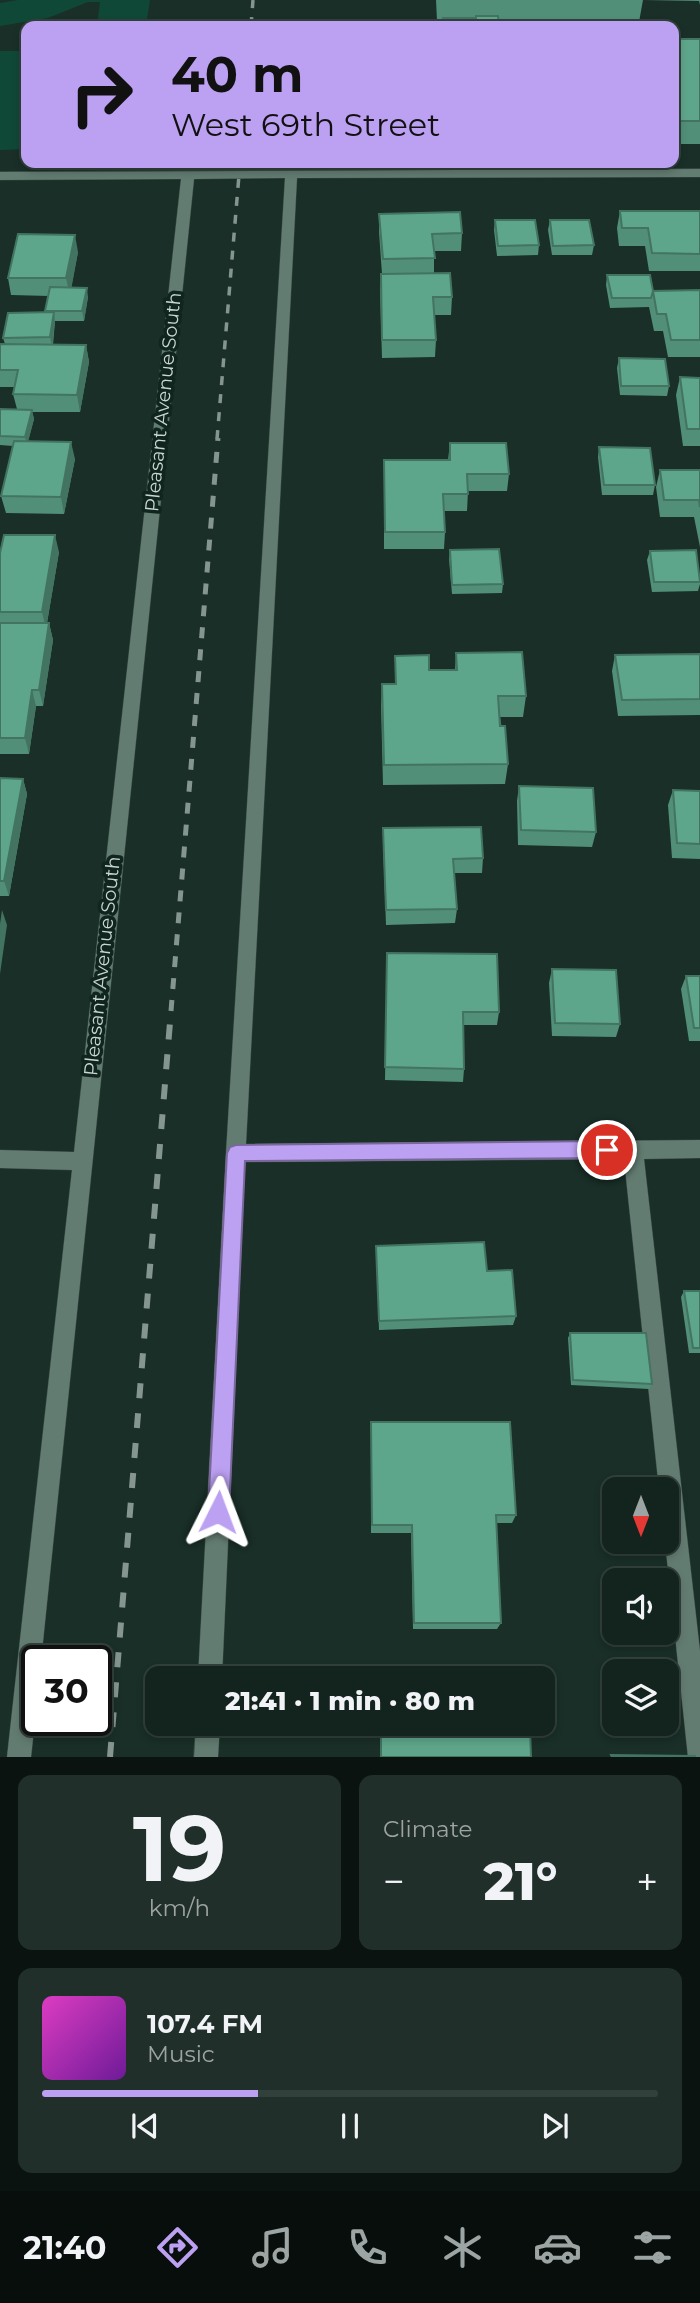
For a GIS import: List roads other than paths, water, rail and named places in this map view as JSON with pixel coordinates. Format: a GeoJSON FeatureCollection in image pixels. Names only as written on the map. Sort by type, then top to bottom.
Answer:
{"type":"FeatureCollection","features":[{"type":"Feature","properties":{"kind":"street"},"geometry":{"type":"LineString","coordinates":[[0,176],[700,173]]}},
{"type":"Feature","properties":{"kind":"street","name":"Pleasant Avenue South"},"geometry":{"type":"LineString","coordinates":[[19,1757],[188,174]]}},
{"type":"Feature","properties":{"kind":"street"},"geometry":{"type":"LineString","coordinates":[[211,1666],[236,1153],[291,174]]}},
{"type":"Feature","properties":{"kind":"street"},"geometry":{"type":"LineString","coordinates":[[633,1149],[700,1757]]}},
{"type":"Feature","properties":{"kind":"street"},"geometry":{"type":"LineString","coordinates":[[236,1153],[700,1149]]}},
{"type":"Feature","properties":{"kind":"street"},"geometry":{"type":"LineString","coordinates":[[0,1159],[81,1161]]}},
{"type":"Feature","properties":{"kind":"street"},"geometry":{"type":"LineString","coordinates":[[206,1757],[207,1736]]}},
{"type":"Feature","properties":{"kind":"railway"},"geometry":{"type":"LineString","coordinates":[[251,21],[253,0]]}},
{"type":"Feature","properties":{"kind":"railway"},"geometry":{"type":"LineString","coordinates":[[217,439],[240,168]]}},
{"type":"Feature","properties":{"kind":"railway"},"geometry":{"type":"LineString","coordinates":[[171,1011],[218,438]]}},
{"type":"Feature","properties":{"kind":"railway"},"geometry":{"type":"LineString","coordinates":[[110,1757],[171,1010]]}}]}
